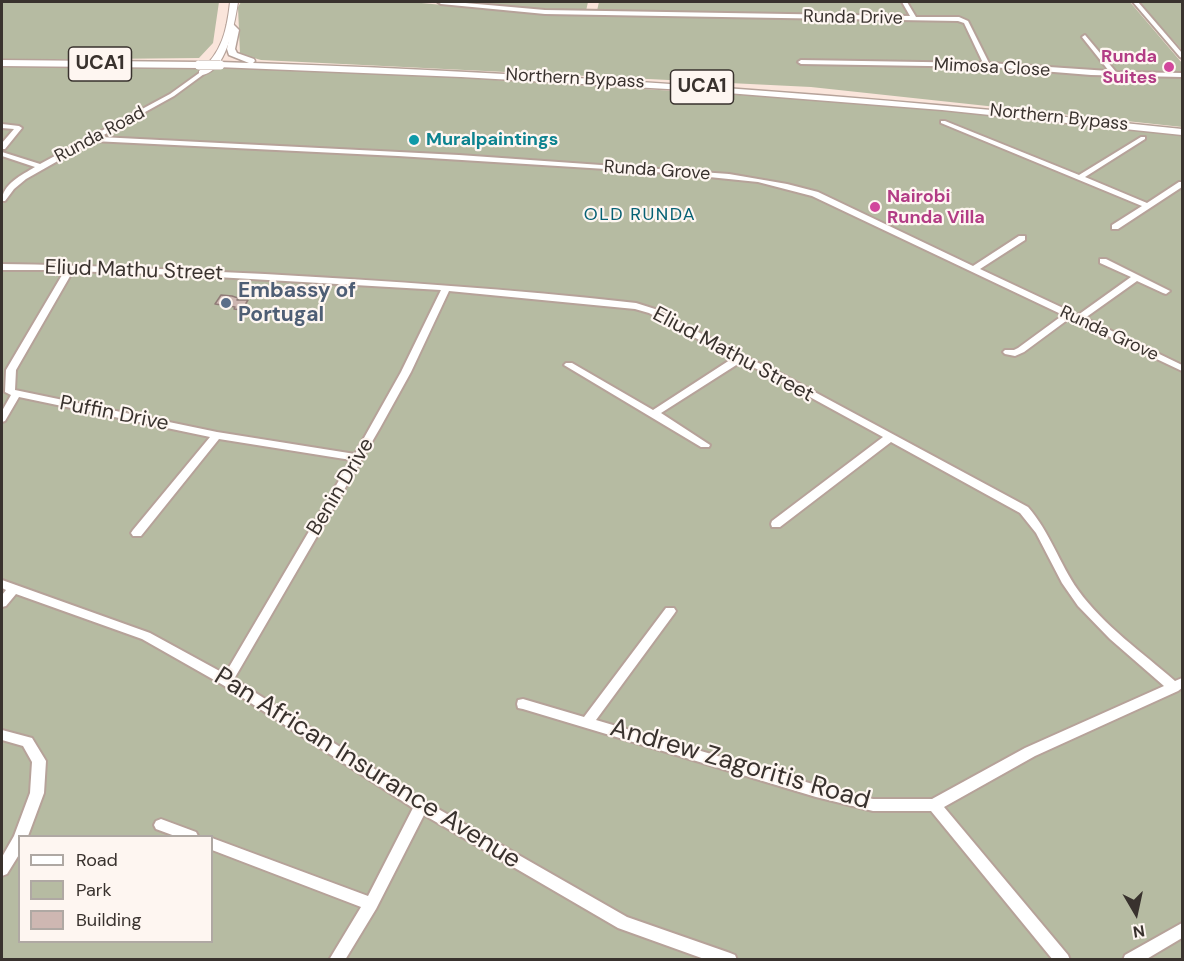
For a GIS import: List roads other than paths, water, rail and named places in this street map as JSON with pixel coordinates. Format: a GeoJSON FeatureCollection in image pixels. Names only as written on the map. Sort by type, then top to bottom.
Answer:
{"type":"FeatureCollection","features":[{"type":"Feature","properties":{"kind":"main road"},"geometry":{"type":"LineString","coordinates":[[231,25],[235,30],[231,49],[233,55],[254,61],[307,68]]}},
{"type":"Feature","properties":{"kind":"main road","name":"Northern Bypass"},"geometry":{"type":"LineString","coordinates":[[2,63],[200,69],[220,66],[307,68],[550,77],[933,105],[1182,132]]}},
{"type":"Feature","properties":{"kind":"street","name":"Runda Road"},"geometry":{"type":"LineString","coordinates":[[2,199],[11,187],[41,167],[172,95],[200,69],[223,33],[226,2]]}},
{"type":"Feature","properties":{"kind":"street","name":"Runda Road"},"geometry":{"type":"LineString","coordinates":[[200,69],[213,65],[230,33],[234,2]]}},
{"type":"Feature","properties":{"kind":"street","name":"Runda Drive"},"geometry":{"type":"LineString","coordinates":[[441,2],[544,12],[963,20],[987,65]]}},
{"type":"Feature","properties":{"kind":"street"},"geometry":{"type":"LineString","coordinates":[[593,13],[594,2]]}},
{"type":"Feature","properties":{"kind":"street"},"geometry":{"type":"LineString","coordinates":[[905,2],[914,18]]}},
{"type":"Feature","properties":{"kind":"street"},"geometry":{"type":"LineString","coordinates":[[1135,2],[1182,55]]}},
{"type":"Feature","properties":{"kind":"street"},"geometry":{"type":"LineString","coordinates":[[1085,38],[1114,73]]}},
{"type":"Feature","properties":{"kind":"street","name":"Mimosa Close"},"geometry":{"type":"LineString","coordinates":[[801,62],[987,65],[1182,75]]}},
{"type":"Feature","properties":{"kind":"street"},"geometry":{"type":"LineString","coordinates":[[943,122],[1148,206]]}},
{"type":"Feature","properties":{"kind":"street"},"geometry":{"type":"LineString","coordinates":[[2,126],[19,128],[2,147]]}},
{"type":"Feature","properties":{"kind":"street"},"geometry":{"type":"LineString","coordinates":[[1079,178],[1143,138]]}},
{"type":"Feature","properties":{"kind":"street","name":"Runda Grove"},"geometry":{"type":"LineString","coordinates":[[91,140],[489,158],[763,180],[815,194],[1182,368]]}},
{"type":"Feature","properties":{"kind":"street"},"geometry":{"type":"LineString","coordinates":[[2,154],[41,167]]}},
{"type":"Feature","properties":{"kind":"street"},"geometry":{"type":"LineString","coordinates":[[1115,227],[1182,184]]}},
{"type":"Feature","properties":{"kind":"street"},"geometry":{"type":"LineString","coordinates":[[973,270],[1022,238]]}},
{"type":"Feature","properties":{"kind":"street"},"geometry":{"type":"LineString","coordinates":[[1103,261],[1166,291]]}},
{"type":"Feature","properties":{"kind":"street","name":"Eliud Mathu Street"},"geometry":{"type":"LineString","coordinates":[[2,267],[70,267],[446,288],[636,306],[652,311],[769,371],[1024,510],[1034,520],[1062,576],[1082,603],[1178,685]]}},
{"type":"Feature","properties":{"kind":"street"},"geometry":{"type":"LineString","coordinates":[[2,419],[16,394],[10,392],[11,370],[70,267]]}},
{"type":"Feature","properties":{"kind":"street"},"geometry":{"type":"LineString","coordinates":[[1008,352],[1015,353],[1078,319],[1140,279]]}},
{"type":"Feature","properties":{"kind":"street","name":"Benin Drive"},"geometry":{"type":"LineString","coordinates":[[227,681],[406,372],[446,288]]}},
{"type":"Feature","properties":{"kind":"street"},"geometry":{"type":"LineString","coordinates":[[655,414],[740,358]]}},
{"type":"Feature","properties":{"kind":"street"},"geometry":{"type":"LineString","coordinates":[[569,365],[705,445]]}},
{"type":"Feature","properties":{"kind":"street","name":"Puffin Drive"},"geometry":{"type":"LineString","coordinates":[[16,394],[217,435],[357,458]]}},
{"type":"Feature","properties":{"kind":"street"},"geometry":{"type":"LineString","coordinates":[[137,533],[217,435]]}},
{"type":"Feature","properties":{"kind":"street"},"geometry":{"type":"LineString","coordinates":[[776,524],[889,438]]}},
{"type":"Feature","properties":{"kind":"street"},"geometry":{"type":"LineString","coordinates":[[2,603],[8,586]]}},
{"type":"Feature","properties":{"kind":"street","name":"Pan African Insurance Avenue"},"geometry":{"type":"LineString","coordinates":[[8,586],[146,636],[227,681],[421,806],[623,922],[730,960]]}},
{"type":"Feature","properties":{"kind":"street"},"geometry":{"type":"LineString","coordinates":[[587,722],[670,611]]}},
{"type":"Feature","properties":{"kind":"street","name":"Andrew Zagoritis Road"},"geometry":{"type":"LineString","coordinates":[[523,704],[816,791],[873,805],[934,805],[1030,752],[1178,685]]}},
{"type":"Feature","properties":{"kind":"street"},"geometry":{"type":"LineString","coordinates":[[2,735],[27,742],[39,761],[37,793],[21,835]]}},
{"type":"Feature","properties":{"kind":"street"},"geometry":{"type":"LineString","coordinates":[[934,805],[1063,960]]}},
{"type":"Feature","properties":{"kind":"street"},"geometry":{"type":"LineString","coordinates":[[336,960],[371,904],[421,806]]}},
{"type":"Feature","properties":{"kind":"street"},"geometry":{"type":"LineString","coordinates":[[161,825],[185,835]]}},
{"type":"Feature","properties":{"kind":"street"},"geometry":{"type":"LineString","coordinates":[[2,869],[18,841]]}},
{"type":"Feature","properties":{"kind":"street"},"geometry":{"type":"LineString","coordinates":[[213,844],[371,904]]}},
{"type":"Feature","properties":{"kind":"street"},"geometry":{"type":"LineString","coordinates":[[1130,960],[1182,930]]}},
{"type":"Feature","properties":{"kind":"place","name":"Runda Suites"},"geometry":{"type":"Point","coordinates":[1169,67]}},
{"type":"Feature","properties":{"kind":"place","name":"Muralpaintings"},"geometry":{"type":"Point","coordinates":[414,140]}},
{"type":"Feature","properties":{"kind":"place","name":"Nairobi Runda Villa"},"geometry":{"type":"Point","coordinates":[875,207]}},
{"type":"Feature","properties":{"kind":"place","name":"Embassy of Portugal"},"geometry":{"type":"Point","coordinates":[226,303]}},
{"type":"Feature","properties":{"kind":"district","name":"OLD RUNDA"},"geometry":{"type":"Point","coordinates":[640,215]}}]}
